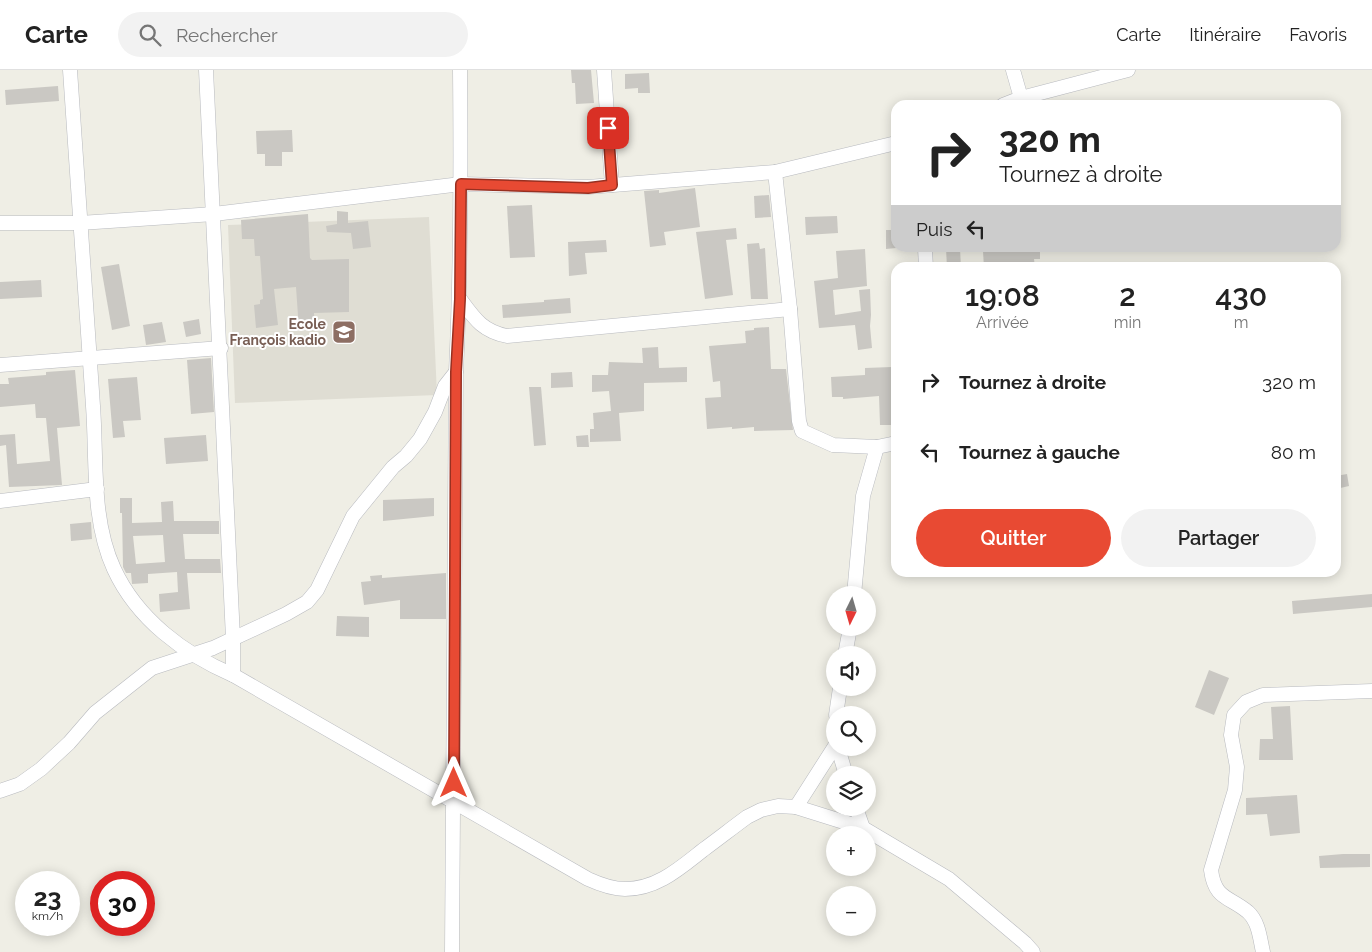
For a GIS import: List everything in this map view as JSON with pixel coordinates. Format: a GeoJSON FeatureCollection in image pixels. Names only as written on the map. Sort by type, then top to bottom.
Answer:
{"type":"FeatureCollection","features":[{"type":"Feature","properties":{"kind":"street"},"geometry":{"type":"LineString","coordinates":[[70,70],[90,359],[97,510],[104,540],[114,569],[128,594],[151,620],[190,654],[233,675],[454,803],[588,879],[605,886],[625,889],[644,886],[673,874],[747,817],[761,810],[778,806],[796,807],[857,826]]}},
{"type":"Feature","properties":{"kind":"street"},"geometry":{"type":"LineString","coordinates":[[206,70],[233,638],[233,675]]}},
{"type":"Feature","properties":{"kind":"street"},"geometry":{"type":"LineString","coordinates":[[452,952],[456,372],[460,299],[460,70]]}},
{"type":"Feature","properties":{"kind":"street"},"geometry":{"type":"LineString","coordinates":[[604,70],[612,185]]}},
{"type":"Feature","properties":{"kind":"street"},"geometry":{"type":"LineString","coordinates":[[1013,70],[1021,98]]}},
{"type":"Feature","properties":{"kind":"street"},"geometry":{"type":"LineString","coordinates":[[1016,100],[1128,70]]}},
{"type":"Feature","properties":{"kind":"street"},"geometry":{"type":"LineString","coordinates":[[0,223],[80,223],[214,214],[461,184],[588,188],[775,172],[891,145]]}},
{"type":"Feature","properties":{"kind":"street"},"geometry":{"type":"LineString","coordinates":[[775,172],[790,309],[798,421],[802,431],[834,445],[877,448],[891,444]]}},
{"type":"Feature","properties":{"kind":"street"},"geometry":{"type":"LineString","coordinates":[[460,299],[477,321],[492,333],[507,336],[790,309]]}},
{"type":"Feature","properties":{"kind":"street"},"geometry":{"type":"LineString","coordinates":[[0,366],[220,348]]}},
{"type":"Feature","properties":{"kind":"street"},"geometry":{"type":"LineString","coordinates":[[0,791],[20,784],[41,769],[69,743],[95,713],[152,668],[212,648],[286,614],[307,602],[317,590],[353,516],[420,439],[435,412],[445,386],[456,372]]}},
{"type":"Feature","properties":{"kind":"street"},"geometry":{"type":"LineString","coordinates":[[855,586],[863,496],[877,448]]}},
{"type":"Feature","properties":{"kind":"street"},"geometry":{"type":"LineString","coordinates":[[0,501],[97,489]]}},
{"type":"Feature","properties":{"kind":"street"},"geometry":{"type":"LineString","coordinates":[[1263,952],[1257,926],[1248,913],[1224,899],[1213,882],[1211,870],[1235,790],[1237,767],[1231,735],[1234,715],[1246,702],[1263,695],[1372,691]]}},
{"type":"Feature","properties":{"kind":"street"},"geometry":{"type":"LineString","coordinates":[[796,807],[831,756]]}},
{"type":"Feature","properties":{"kind":"street"},"geometry":{"type":"LineString","coordinates":[[876,836],[949,879],[1025,943],[1033,952]]}},
{"type":"Feature","properties":{"kind":"shaded area"},"geometry":{"type":"Polygon","coordinates":[[[429,217],[437,395],[235,403],[228,225],[429,217]]]}},
{"type":"Feature","properties":{"kind":"building"},"geometry":{"type":"Polygon","coordinates":[[[571,70],[591,70],[594,103],[576,104],[575,83],[572,83],[571,70]]]}},
{"type":"Feature","properties":{"kind":"building"},"geometry":{"type":"Polygon","coordinates":[[[649,73],[650,93],[638,93],[638,88],[625,89],[625,74],[649,73]]]}},
{"type":"Feature","properties":{"kind":"building"},"geometry":{"type":"Polygon","coordinates":[[[58,86],[59,101],[6,105],[5,90],[58,86]]]}},
{"type":"Feature","properties":{"kind":"building"},"geometry":{"type":"Polygon","coordinates":[[[292,130],[293,152],[282,152],[282,166],[265,166],[265,154],[257,154],[256,131],[292,130]]]}},
{"type":"Feature","properties":{"kind":"building"},"geometry":{"type":"Polygon","coordinates":[[[695,188],[700,227],[664,232],[666,245],[650,247],[644,191],[659,190],[659,193],[695,188]]]}},
{"type":"Feature","properties":{"kind":"building"},"geometry":{"type":"Polygon","coordinates":[[[769,195],[771,217],[755,218],[754,196],[769,195]]]}},
{"type":"Feature","properties":{"kind":"building"},"geometry":{"type":"Polygon","coordinates":[[[532,205],[535,257],[510,258],[507,206],[532,205]]]}},
{"type":"Feature","properties":{"kind":"building"},"geometry":{"type":"Polygon","coordinates":[[[337,211],[348,212],[348,223],[368,221],[371,247],[353,249],[351,233],[327,232],[326,226],[337,224],[337,211]]]}},
{"type":"Feature","properties":{"kind":"building"},"geometry":{"type":"Polygon","coordinates":[[[308,214],[310,258],[312,260],[349,259],[349,312],[314,313],[315,329],[299,330],[296,287],[274,289],[278,325],[256,328],[254,305],[260,304],[260,300],[263,299],[260,256],[255,256],[254,239],[242,239],[241,220],[308,214]]]}},
{"type":"Feature","properties":{"kind":"building"},"geometry":{"type":"Polygon","coordinates":[[[837,216],[838,233],[806,235],[805,217],[837,216]]]}},
{"type":"Feature","properties":{"kind":"building"},"geometry":{"type":"Polygon","coordinates":[[[736,228],[737,239],[726,240],[733,295],[705,299],[696,232],[736,228]]]}},
{"type":"Feature","properties":{"kind":"building"},"geometry":{"type":"Polygon","coordinates":[[[886,230],[891,230],[891,248],[886,249],[886,230]]]}},
{"type":"Feature","properties":{"kind":"building"},"geometry":{"type":"Polygon","coordinates":[[[606,240],[607,252],[585,253],[587,274],[569,276],[568,242],[606,240]]]}},
{"type":"Feature","properties":{"kind":"building"},"geometry":{"type":"Polygon","coordinates":[[[759,243],[760,249],[765,248],[768,299],[751,299],[747,244],[759,243]]]}},
{"type":"Feature","properties":{"kind":"building"},"geometry":{"type":"Polygon","coordinates":[[[865,249],[867,286],[833,290],[835,315],[861,311],[859,290],[870,289],[872,348],[858,350],[855,325],[819,328],[814,281],[838,278],[836,251],[865,249]]]}},
{"type":"Feature","properties":{"kind":"building"},"geometry":{"type":"Polygon","coordinates":[[[946,252],[960,252],[961,262],[947,262],[946,252]]]}},
{"type":"Feature","properties":{"kind":"building"},"geometry":{"type":"Polygon","coordinates":[[[983,252],[1040,252],[1040,259],[1034,259],[1034,262],[984,262],[983,252]]]}},
{"type":"Feature","properties":{"kind":"building"},"geometry":{"type":"Polygon","coordinates":[[[119,264],[130,326],[112,330],[101,267],[119,264]]]}},
{"type":"Feature","properties":{"kind":"building"},"geometry":{"type":"Polygon","coordinates":[[[41,280],[42,297],[0,299],[0,282],[41,280]]]}},
{"type":"Feature","properties":{"kind":"building"},"geometry":{"type":"Polygon","coordinates":[[[570,298],[571,313],[503,318],[502,305],[570,298]]]}},
{"type":"Feature","properties":{"kind":"building"},"geometry":{"type":"Polygon","coordinates":[[[199,319],[201,334],[186,337],[183,322],[199,319]]]}},
{"type":"Feature","properties":{"kind":"building"},"geometry":{"type":"Polygon","coordinates":[[[162,322],[166,342],[146,345],[143,325],[162,322]]]}},
{"type":"Feature","properties":{"kind":"building"},"geometry":{"type":"Polygon","coordinates":[[[769,327],[771,369],[786,369],[793,430],[754,431],[754,427],[707,429],[705,398],[721,397],[720,381],[713,382],[709,346],[746,343],[745,331],[769,327]]]}},
{"type":"Feature","properties":{"kind":"building"},"geometry":{"type":"Polygon","coordinates":[[[658,347],[659,368],[687,367],[687,382],[644,383],[644,411],[619,413],[621,441],[590,442],[590,429],[594,429],[593,413],[611,411],[609,391],[592,392],[592,375],[608,375],[609,362],[643,363],[642,348],[658,347]]]}},
{"type":"Feature","properties":{"kind":"building"},"geometry":{"type":"Polygon","coordinates":[[[211,358],[214,412],[191,414],[187,360],[211,358]]]}},
{"type":"Feature","properties":{"kind":"building"},"geometry":{"type":"Polygon","coordinates":[[[891,367],[891,425],[880,425],[879,396],[843,399],[843,397],[832,397],[831,377],[865,375],[865,368],[891,367]]]}},
{"type":"Feature","properties":{"kind":"building"},"geometry":{"type":"Polygon","coordinates":[[[75,370],[80,426],[57,428],[62,485],[9,487],[6,445],[0,446],[0,435],[15,434],[17,464],[50,461],[46,418],[36,418],[35,404],[0,407],[0,384],[9,384],[8,378],[46,375],[46,372],[75,370]]]}},
{"type":"Feature","properties":{"kind":"building"},"geometry":{"type":"Polygon","coordinates":[[[572,372],[573,387],[551,388],[551,373],[572,372]]]}},
{"type":"Feature","properties":{"kind":"building"},"geometry":{"type":"Polygon","coordinates":[[[137,377],[141,420],[123,421],[125,437],[113,438],[108,379],[137,377]]]}},
{"type":"Feature","properties":{"kind":"building"},"geometry":{"type":"Polygon","coordinates":[[[529,387],[541,387],[546,445],[534,446],[529,387]]]}},
{"type":"Feature","properties":{"kind":"building"},"geometry":{"type":"Polygon","coordinates":[[[206,435],[208,461],[166,464],[164,438],[206,435]]]}},
{"type":"Feature","properties":{"kind":"building"},"geometry":{"type":"Polygon","coordinates":[[[588,435],[589,447],[577,447],[576,436],[588,435]]]}},
{"type":"Feature","properties":{"kind":"building"},"geometry":{"type":"Polygon","coordinates":[[[1347,474],[1349,486],[1341,488],[1341,475],[1347,474]]]}},
{"type":"Feature","properties":{"kind":"building"},"geometry":{"type":"Polygon","coordinates":[[[120,498],[132,498],[132,523],[162,522],[161,502],[173,501],[174,521],[219,521],[219,534],[183,534],[185,559],[220,559],[221,573],[187,573],[190,609],[160,612],[159,594],[178,592],[177,572],[148,574],[148,583],[132,584],[131,573],[126,573],[123,567],[122,513],[120,513],[120,498]],[[163,535],[133,536],[136,564],[165,562],[163,535]]]}},
{"type":"Feature","properties":{"kind":"building"},"geometry":{"type":"Polygon","coordinates":[[[434,498],[434,516],[383,521],[383,500],[434,498]]]}},
{"type":"Feature","properties":{"kind":"building"},"geometry":{"type":"Polygon","coordinates":[[[91,522],[92,539],[71,541],[70,524],[91,522]]]}},
{"type":"Feature","properties":{"kind":"building"},"geometry":{"type":"Polygon","coordinates":[[[446,573],[446,619],[400,619],[400,600],[364,605],[361,582],[371,581],[370,576],[382,575],[382,578],[446,573]]]}},
{"type":"Feature","properties":{"kind":"building"},"geometry":{"type":"Polygon","coordinates":[[[1372,594],[1372,607],[1293,614],[1292,601],[1372,594]]]}},
{"type":"Feature","properties":{"kind":"building"},"geometry":{"type":"Polygon","coordinates":[[[337,616],[369,617],[369,637],[336,636],[337,616]]]}},
{"type":"Feature","properties":{"kind":"building"},"geometry":{"type":"Polygon","coordinates":[[[1209,670],[1229,678],[1214,715],[1195,707],[1209,670]]]}},
{"type":"Feature","properties":{"kind":"building"},"geometry":{"type":"Polygon","coordinates":[[[1290,706],[1293,760],[1259,760],[1260,739],[1273,739],[1271,707],[1290,706]]]}},
{"type":"Feature","properties":{"kind":"building"},"geometry":{"type":"Polygon","coordinates":[[[1297,795],[1300,833],[1270,836],[1267,814],[1246,815],[1246,798],[1297,795]]]}},
{"type":"Feature","properties":{"kind":"building"},"geometry":{"type":"Polygon","coordinates":[[[1370,854],[1370,867],[1320,868],[1319,856],[1370,854]]]}},
{"type":"Feature","properties":{"kind":"place","name":"Ecole François kadio"},"geometry":{"type":"Point","coordinates":[344,332]}},
{"type":"Feature","properties":{"kind":"route"},"geometry":{"type":"LineString","coordinates":[[454,783],[456,372],[460,299],[461,184],[588,188],[612,185],[608,128]]}}]}
